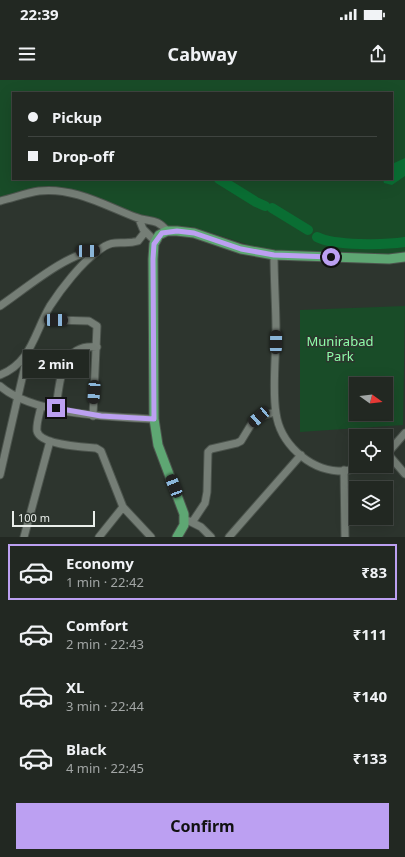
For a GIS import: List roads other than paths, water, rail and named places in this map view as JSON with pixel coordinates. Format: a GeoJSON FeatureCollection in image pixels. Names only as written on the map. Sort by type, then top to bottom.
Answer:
{"type":"FeatureCollection","features":[{"type":"Feature","properties":{"kind":"main road"},"geometry":{"type":"LineString","coordinates":[[181,535],[189,521],[158,445],[154,419],[153,259],[155,241],[159,235],[167,231],[194,233],[241,249],[274,255],[390,259],[405,257]]}},
{"type":"Feature","properties":{"kind":"street"},"geometry":{"type":"LineString","coordinates":[[0,201],[38,191],[67,192],[81,195],[139,219],[158,222],[167,231]]}},
{"type":"Feature","properties":{"kind":"street"},"geometry":{"type":"LineString","coordinates":[[139,219],[145,232],[155,241]]}},
{"type":"Feature","properties":{"kind":"street"},"geometry":{"type":"LineString","coordinates":[[0,475],[27,355],[36,333],[56,298],[97,251],[114,242],[138,241],[145,232]]}},
{"type":"Feature","properties":{"kind":"street"},"geometry":{"type":"LineString","coordinates":[[0,306],[69,260],[84,252],[97,251]]}},
{"type":"Feature","properties":{"kind":"street"},"geometry":{"type":"LineString","coordinates":[[274,255],[276,326],[275,412],[286,441],[301,455],[326,468],[349,469]]}},
{"type":"Feature","properties":{"kind":"street"},"geometry":{"type":"LineString","coordinates":[[56,320],[89,320],[94,322],[97,326],[93,416]]}},
{"type":"Feature","properties":{"kind":"street"},"geometry":{"type":"LineString","coordinates":[[56,408],[62,374],[71,354],[83,347],[97,347]]}},
{"type":"Feature","properties":{"kind":"street"},"geometry":{"type":"LineString","coordinates":[[0,375],[17,366],[27,355]]}},
{"type":"Feature","properties":{"kind":"street"},"geometry":{"type":"LineString","coordinates":[[0,386],[18,399],[41,406],[93,416],[154,419]]}},
{"type":"Feature","properties":{"kind":"street"},"geometry":{"type":"LineString","coordinates":[[41,406],[37,430],[40,436],[50,442],[96,448],[101,451],[123,507],[151,537]]}},
{"type":"Feature","properties":{"kind":"street"},"geometry":{"type":"LineString","coordinates":[[211,537],[189,521],[205,503],[208,492],[208,452],[211,449],[241,441],[252,423],[259,417],[275,412]]}},
{"type":"Feature","properties":{"kind":"street"},"geometry":{"type":"LineString","coordinates":[[393,448],[405,433]]}},
{"type":"Feature","properties":{"kind":"street"},"geometry":{"type":"LineString","coordinates":[[24,537],[50,442]]}},
{"type":"Feature","properties":{"kind":"street"},"geometry":{"type":"LineString","coordinates":[[229,537],[301,455]]}},
{"type":"Feature","properties":{"kind":"street"},"geometry":{"type":"LineString","coordinates":[[393,461],[405,474]]}},
{"type":"Feature","properties":{"kind":"street"},"geometry":{"type":"LineString","coordinates":[[344,470],[345,537]]}},
{"type":"Feature","properties":{"kind":"street"},"geometry":{"type":"LineString","coordinates":[[99,537],[123,507]]}},
{"type":"Feature","properties":{"kind":"waterway"},"geometry":{"type":"LineString","coordinates":[[221,180],[265,206]]}},
{"type":"Feature","properties":{"kind":"waterway"},"geometry":{"type":"LineString","coordinates":[[272,208],[308,230]]}},
{"type":"Feature","properties":{"kind":"waterway"},"geometry":{"type":"LineString","coordinates":[[317,237],[325,240],[347,243],[385,244],[405,242]]}},
{"type":"Feature","properties":{"kind":"park label","name":"Munirabad Park"},"geometry":{"type":"Point","coordinates":[340,348]}}]}
